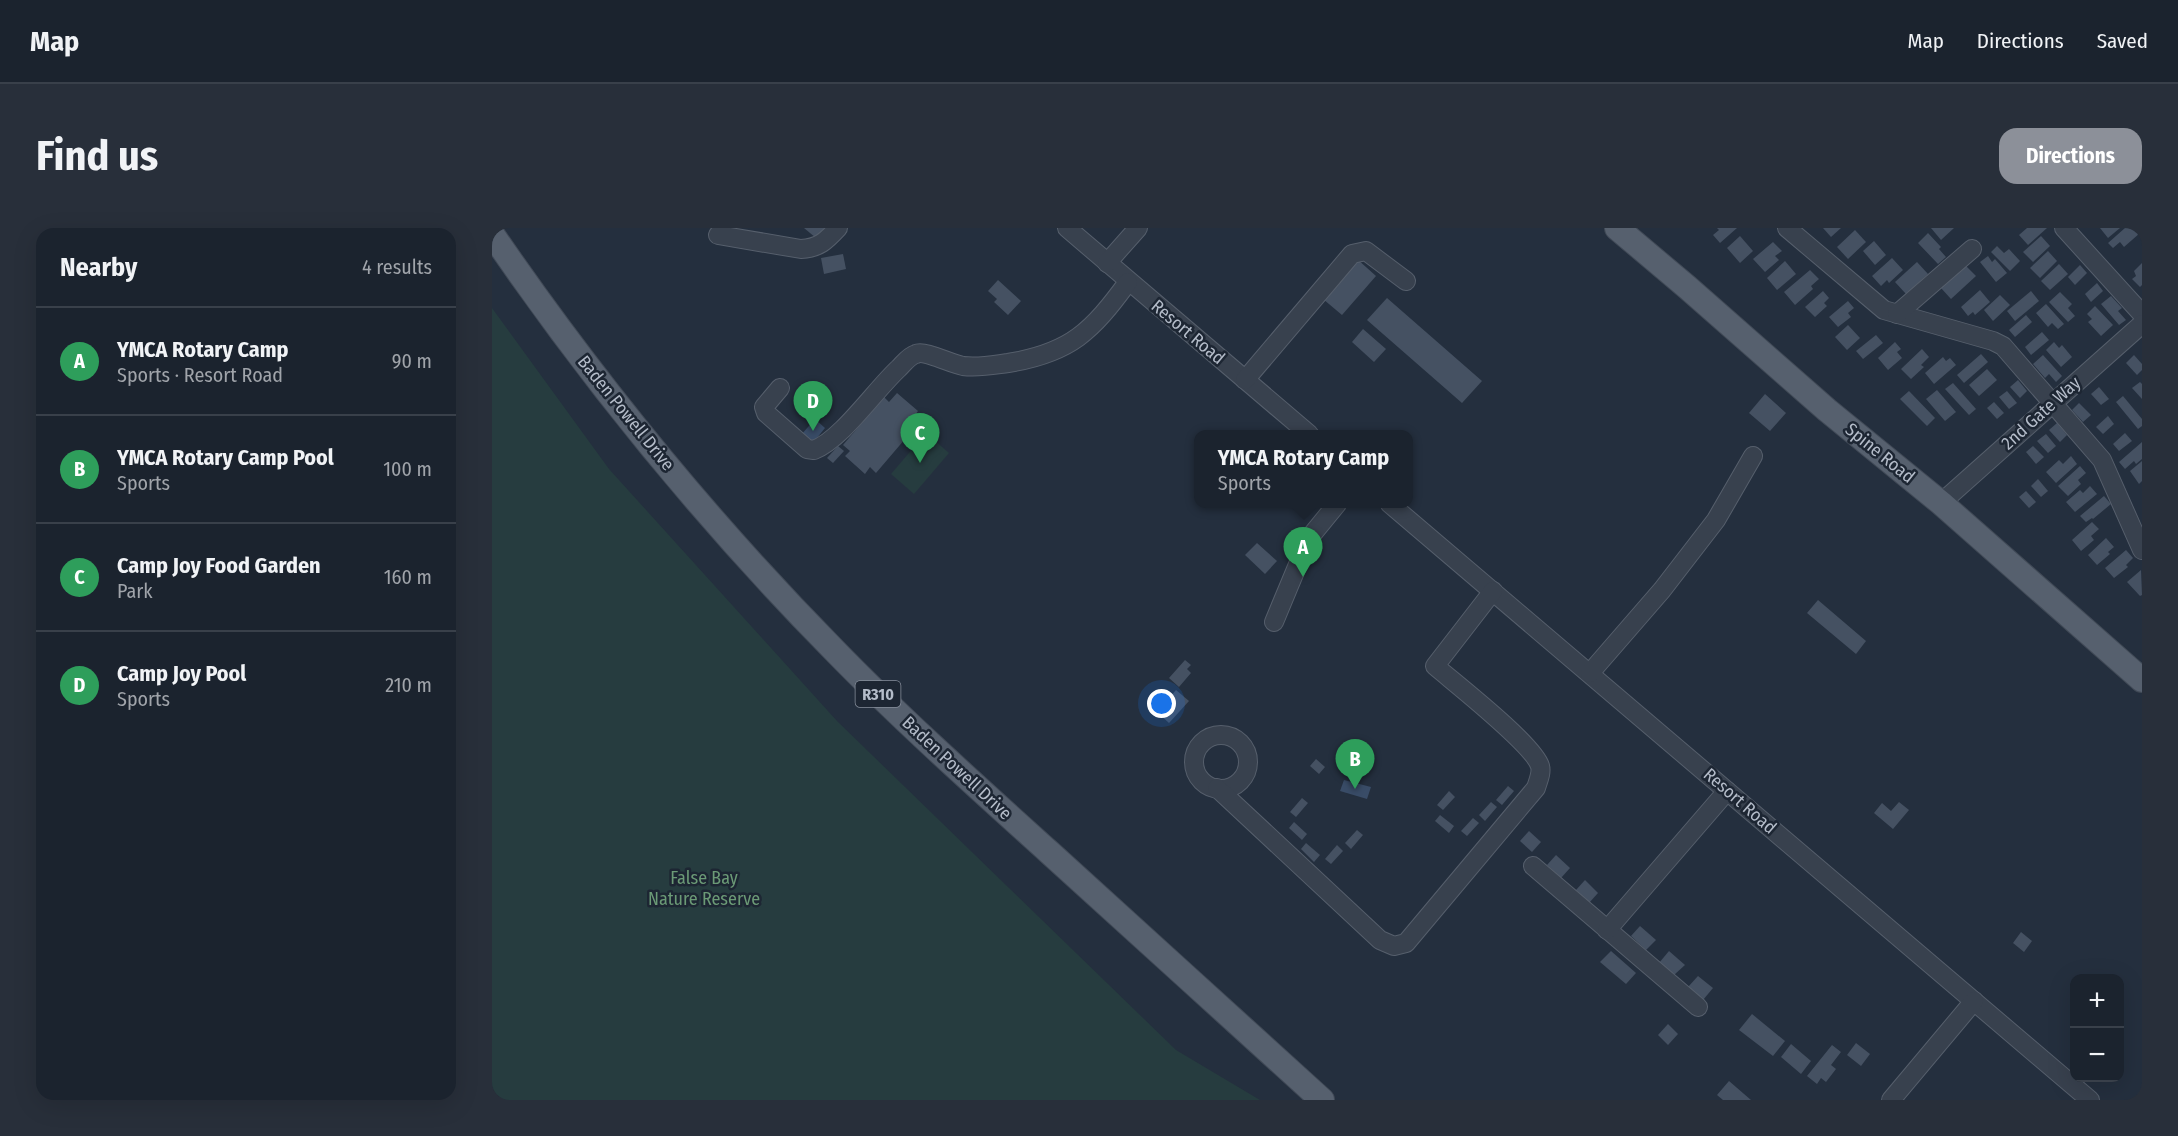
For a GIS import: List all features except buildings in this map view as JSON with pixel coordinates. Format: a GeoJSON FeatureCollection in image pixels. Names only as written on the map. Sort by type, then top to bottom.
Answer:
{"type":"FeatureCollection","features":[{"type":"Feature","properties":{"kind":"main road","name":"Spine Road"},"geometry":{"type":"LineString","coordinates":[[1617,228],[1827,411],[1941,503],[2142,680]]}},
{"type":"Feature","properties":{"kind":"main road","name":"Baden Powell Drive"},"geometry":{"type":"LineString","coordinates":[[492,234],[564,335],[634,425],[738,547],[816,632],[931,745],[1322,1100]]}},
{"type":"Feature","properties":{"kind":"street"},"geometry":{"type":"LineString","coordinates":[[718,235],[801,249],[815,248],[838,228]]}},
{"type":"Feature","properties":{"kind":"street","name":"Resort Road"},"geometry":{"type":"LineString","coordinates":[[1067,228],[1303,430]]}},
{"type":"Feature","properties":{"kind":"street"},"geometry":{"type":"LineString","coordinates":[[1107,263],[1137,228]]}},
{"type":"Feature","properties":{"kind":"street"},"geometry":{"type":"LineString","coordinates":[[1787,228],[1884,310],[1998,343],[2008,351],[2102,460],[2142,550]]}},
{"type":"Feature","properties":{"kind":"street"},"geometry":{"type":"LineString","coordinates":[[2064,228],[2142,314]]}},
{"type":"Feature","properties":{"kind":"street"},"geometry":{"type":"LineString","coordinates":[[1898,315],[1972,249]]}},
{"type":"Feature","properties":{"kind":"street"},"geometry":{"type":"LineString","coordinates":[[1245,380],[1352,254],[1366,251],[1406,281]]}},
{"type":"Feature","properties":{"kind":"street"},"geometry":{"type":"LineString","coordinates":[[780,388],[764,407],[766,413],[807,449],[814,450],[840,431],[884,382],[914,354],[924,352],[945,362],[980,367],[1021,361],[1051,353],[1080,338],[1105,312],[1128,282]]}},
{"type":"Feature","properties":{"kind":"street","name":"2nd Gate Way"},"geometry":{"type":"LineString","coordinates":[[1941,503],[2142,324]]}},
{"type":"Feature","properties":{"kind":"street"},"geometry":{"type":"LineString","coordinates":[[1590,673],[1662,590],[1716,520],[1753,456]]}},
{"type":"Feature","properties":{"kind":"street"},"geometry":{"type":"LineString","coordinates":[[1274,622],[1299,561],[1301,548],[1334,508]]}},
{"type":"Feature","properties":{"kind":"street","name":"Resort Road"},"geometry":{"type":"LineString","coordinates":[[1395,508],[2090,1100]]}},
{"type":"Feature","properties":{"kind":"street"},"geometry":{"type":"LineString","coordinates":[[1217,788],[1343,898],[1380,940],[1394,946],[1406,943],[1536,788],[1541,770],[1536,758],[1520,740],[1435,666],[1492,591]]}},
{"type":"Feature","properties":{"kind":"street"},"geometry":{"type":"LineString","coordinates":[[1607,930],[1728,791]]}},
{"type":"Feature","properties":{"kind":"street"},"geometry":{"type":"LineString","coordinates":[[1533,866],[1698,1007]]}},
{"type":"Feature","properties":{"kind":"street"},"geometry":{"type":"LineString","coordinates":[[1891,1100],[1974,1001]]}},
{"type":"Feature","properties":{"kind":"green space","name":"False Bay Nature Reserve"},"geometry":{"type":"Polygon","coordinates":[[[492,308],[609,469],[837,721],[1176,1050],[1260,1100],[492,1100],[492,308]]]}},
{"type":"Feature","properties":{"kind":"green space"},"geometry":{"type":"Polygon","coordinates":[[[926,433],[949,453],[914,494],[891,474],[926,433]]]}},
{"type":"Feature","properties":{"kind":"water"},"geometry":{"type":"Polygon","coordinates":[[[815,419],[825,428],[812,444],[801,435],[815,419]]]}},
{"type":"Feature","properties":{"kind":"water"},"geometry":{"type":"Polygon","coordinates":[[[1344,780],[1371,787],[1367,799],[1340,791],[1344,780]]]}},
{"type":"Feature","properties":{"kind":"place","name":"Camp Joy Pool"},"geometry":{"type":"Point","coordinates":[813,431]}},
{"type":"Feature","properties":{"kind":"place","name":"Camp Joy Food Garden"},"geometry":{"type":"Point","coordinates":[920,463]}},
{"type":"Feature","properties":{"kind":"place","name":"YMCA Rotary Camp"},"geometry":{"type":"Point","coordinates":[1303,577]}},
{"type":"Feature","properties":{"kind":"place","name":"YMCA Rotary Camp Pool"},"geometry":{"type":"Point","coordinates":[1355,789]}}]}
